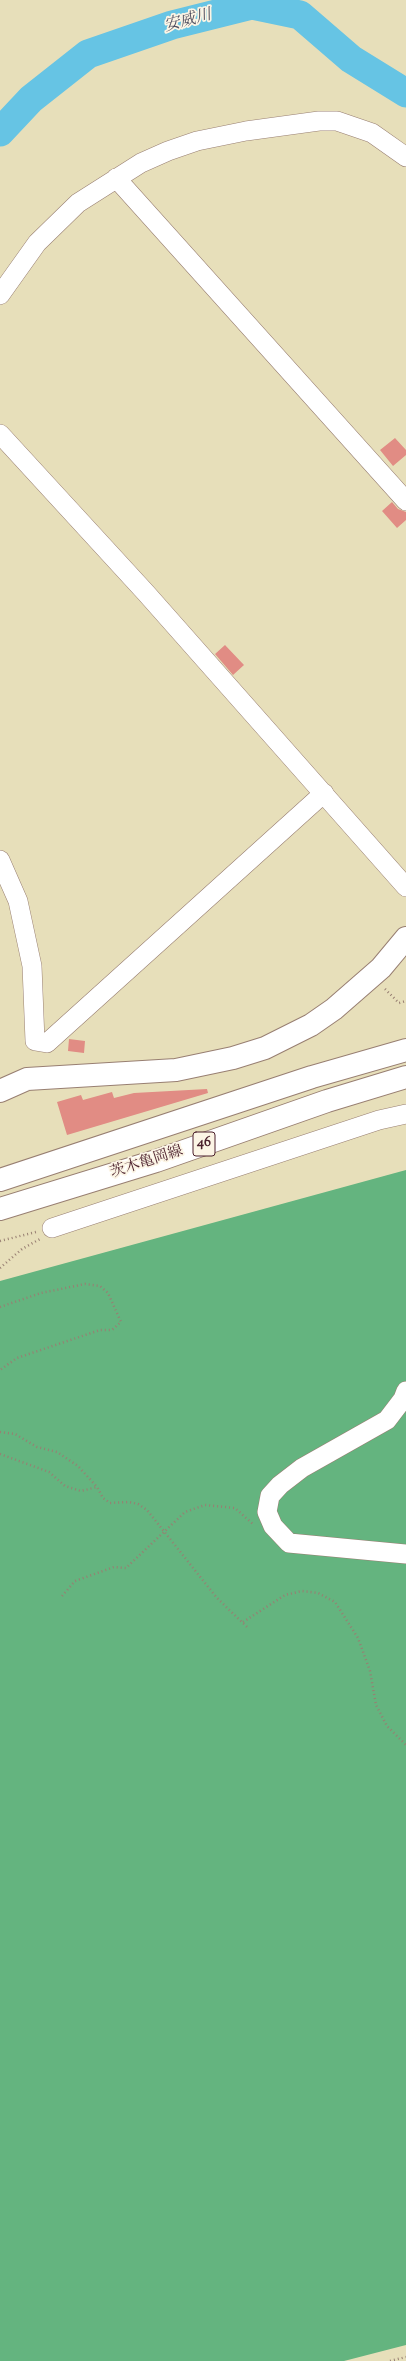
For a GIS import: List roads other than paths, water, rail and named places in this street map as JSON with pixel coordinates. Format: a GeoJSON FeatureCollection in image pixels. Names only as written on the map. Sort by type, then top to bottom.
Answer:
{"type":"FeatureCollection","features":[{"type":"Feature","properties":{"kind":"main road"},"geometry":{"type":"LineString","coordinates":[[0,1091],[27,1079],[176,1070],[233,1058],[265,1048],[311,1025],[334,1009],[380,968],[406,938]]}},
{"type":"Feature","properties":{"kind":"main road","name":"茨木亀岡線"},"geometry":{"type":"LineString","coordinates":[[0,1180],[312,1077],[406,1050]]}},
{"type":"Feature","properties":{"kind":"main road","name":"茨木亀岡線"},"geometry":{"type":"LineString","coordinates":[[0,1209],[156,1161],[327,1101],[406,1076]]}},
{"type":"Feature","properties":{"kind":"street"},"geometry":{"type":"LineString","coordinates":[[0,295],[22,263],[48,230],[78,203],[141,163],[197,141],[246,131],[320,121],[337,121],[372,133],[406,157]]}},
{"type":"Feature","properties":{"kind":"street"},"geometry":{"type":"LineString","coordinates":[[116,178],[406,501]]}},
{"type":"Feature","properties":{"kind":"street"},"geometry":{"type":"LineString","coordinates":[[0,434],[146,593],[406,886]]}},
{"type":"Feature","properties":{"kind":"street"},"geometry":{"type":"LineString","coordinates":[[0,860],[18,901],[32,966],[35,1041],[47,1043],[324,793]]}},
{"type":"Feature","properties":{"kind":"street"},"geometry":{"type":"LineString","coordinates":[[52,1228],[379,1120],[406,1114]]}},
{"type":"Feature","properties":{"kind":"street"},"geometry":{"type":"LineString","coordinates":[[406,1391],[403,1400],[387,1420],[302,1468],[280,1485],[270,1496],[267,1512],[269,1520],[289,1543],[406,1554]]}},
{"type":"Feature","properties":{"kind":"waterway","name":"安威川"},"geometry":{"type":"LineString","coordinates":[[0,132],[31,99],[88,54],[172,25],[252,5],[300,15],[351,59],[406,93]]}}]}
